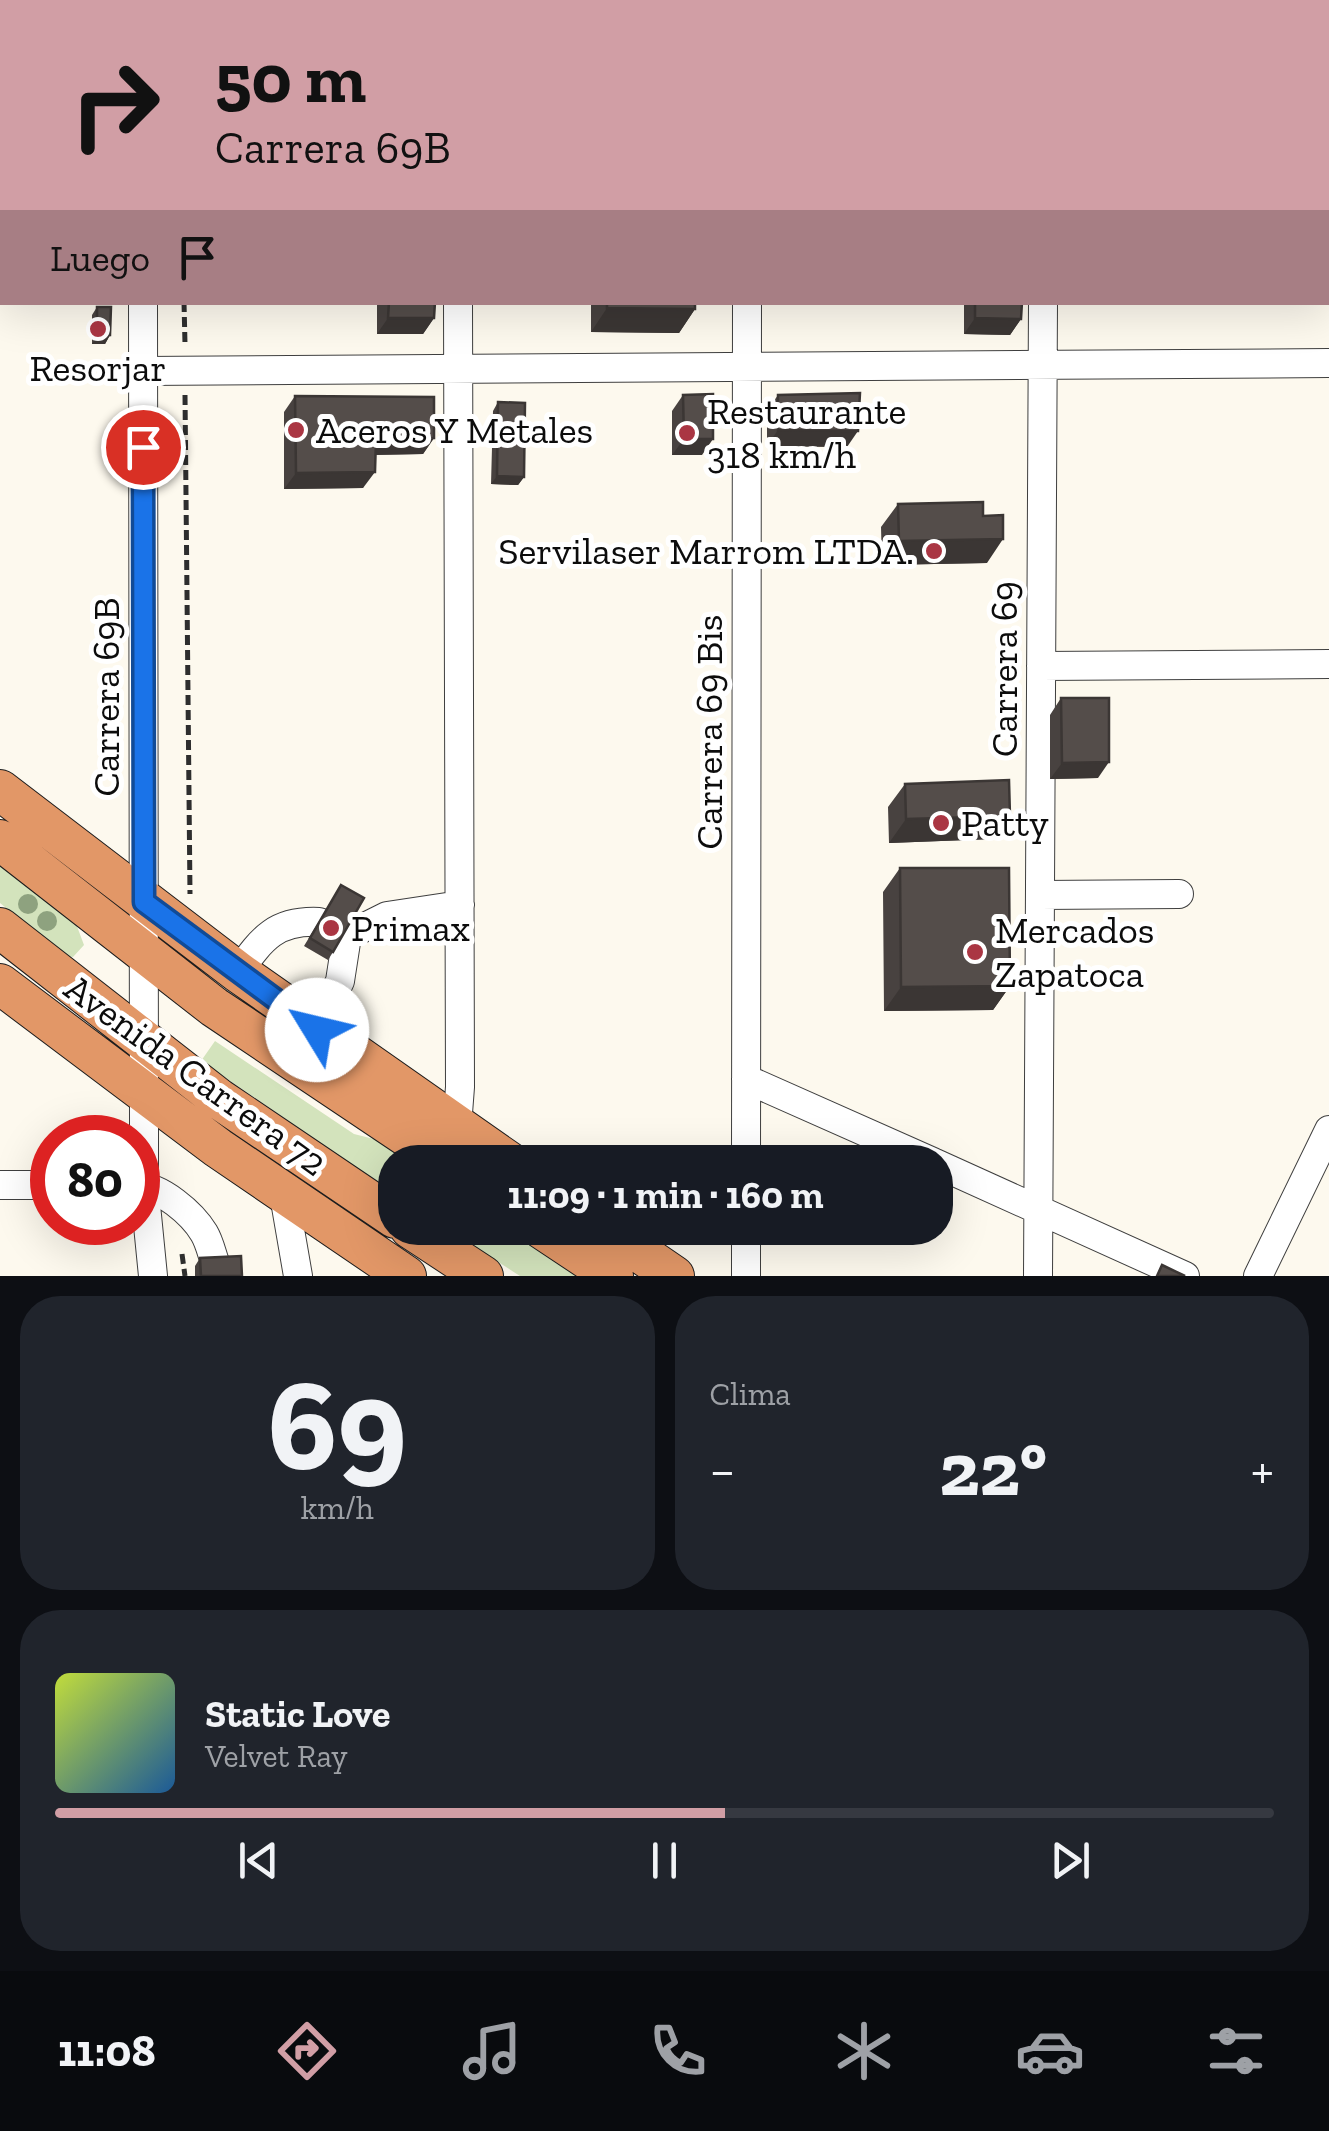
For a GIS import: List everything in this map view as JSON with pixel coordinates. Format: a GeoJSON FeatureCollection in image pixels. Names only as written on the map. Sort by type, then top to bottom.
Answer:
{"type":"FeatureCollection","features":[{"type":"Feature","properties":{"kind":"highway","name":"Avenida Carrera 72"},"geometry":{"type":"LineString","coordinates":[[0,790],[317,1030],[451,1144]]}},
{"type":"Feature","properties":{"kind":"highway","name":"Avenida Carrera 72"},"geometry":{"type":"LineString","coordinates":[[0,840],[214,1006],[451,1144]]}},
{"type":"Feature","properties":{"kind":"highway","name":"Avenida Carrera 72"},"geometry":{"type":"LineString","coordinates":[[0,928],[240,1114],[378,1207]]}},
{"type":"Feature","properties":{"kind":"highway","name":"Avenida Carrera 72"},"geometry":{"type":"LineString","coordinates":[[0,984],[284,1195],[406,1276]]}},
{"type":"Feature","properties":{"kind":"highway"},"geometry":{"type":"LineString","coordinates":[[436,1245],[483,1276]]}},
{"type":"Feature","properties":{"kind":"highway"},"geometry":{"type":"LineString","coordinates":[[567,1245],[613,1276]]}},
{"type":"Feature","properties":{"kind":"highway"},"geometry":{"type":"LineString","coordinates":[[610,1245],[622,1276]]}},
{"type":"Feature","properties":{"kind":"highway"},"geometry":{"type":"LineString","coordinates":[[628,1245],[674,1276]]}},
{"type":"Feature","properties":{"kind":"street","name":"Carrera 69B"},"geometry":{"type":"LineString","coordinates":[[143,305],[143,1115]]}},
{"type":"Feature","properties":{"kind":"street"},"geometry":{"type":"LineString","coordinates":[[451,1144],[460,1087],[458,305]]}},
{"type":"Feature","properties":{"kind":"street","name":"Carrera 69 Bis"},"geometry":{"type":"LineString","coordinates":[[746,1145],[747,305]]}},
{"type":"Feature","properties":{"kind":"street","name":"Carrera 69"},"geometry":{"type":"LineString","coordinates":[[1038,1276],[1044,305]]}},
{"type":"Feature","properties":{"kind":"street"},"geometry":{"type":"LineString","coordinates":[[143,371],[1329,363]]}},
{"type":"Feature","properties":{"kind":"street"},"geometry":{"type":"LineString","coordinates":[[1041,666],[1329,664]]}},
{"type":"Feature","properties":{"kind":"street"},"geometry":{"type":"LineString","coordinates":[[1040,895],[1179,894]]}},
{"type":"Feature","properties":{"kind":"street"},"geometry":{"type":"LineString","coordinates":[[238,972],[256,946],[294,921],[336,930],[387,916],[460,905]]}},
{"type":"Feature","properties":{"kind":"street"},"geometry":{"type":"LineString","coordinates":[[317,1030],[340,981],[336,930]]}},
{"type":"Feature","properties":{"kind":"street"},"geometry":{"type":"LineString","coordinates":[[746,1079],[894,1145]]}},
{"type":"Feature","properties":{"kind":"street"},"geometry":{"type":"LineString","coordinates":[[1258,1276],[1329,1130]]}},
{"type":"Feature","properties":{"kind":"street"},"geometry":{"type":"LineString","coordinates":[[953,1172],[1186,1276]]}},
{"type":"Feature","properties":{"kind":"street"},"geometry":{"type":"LineString","coordinates":[[0,1185],[30,1186]]}},
{"type":"Feature","properties":{"kind":"street"},"geometry":{"type":"LineString","coordinates":[[160,1195],[176,1203],[198,1225],[216,1265]]}},
{"type":"Feature","properties":{"kind":"street"},"geometry":{"type":"LineString","coordinates":[[284,1195],[298,1276]]}},
{"type":"Feature","properties":{"kind":"street","name":"Carrera 69B"},"geometry":{"type":"LineString","coordinates":[[149,1245],[153,1276]]}},
{"type":"Feature","properties":{"kind":"street"},"geometry":{"type":"LineString","coordinates":[[746,1245],[746,1276]]}},
{"type":"Feature","properties":{"kind":"path"},"geometry":{"type":"LineString","coordinates":[[184,305],[190,900]]}},
{"type":"Feature","properties":{"kind":"green space"},"geometry":{"type":"Polygon","coordinates":[[[0,861],[75,921],[84,945],[73,957],[65,956],[0,903],[0,861]]]}},
{"type":"Feature","properties":{"kind":"green space"},"geometry":{"type":"Polygon","coordinates":[[[215,1041],[354,1134],[398,1145],[378,1145],[378,1182],[201,1061],[215,1041]]]}},
{"type":"Feature","properties":{"kind":"green space"},"geometry":{"type":"Polygon","coordinates":[[[472,1245],[548,1245],[595,1276],[520,1276],[472,1245]]]}},
{"type":"Feature","properties":{"kind":"building"},"geometry":{"type":"Polygon","coordinates":[[[389,305],[435,305],[434,318],[388,318],[389,305]]]}},
{"type":"Feature","properties":{"kind":"building"},"geometry":{"type":"Polygon","coordinates":[[[607,305],[695,305],[695,309],[607,305]]]}},
{"type":"Feature","properties":{"kind":"building"},"geometry":{"type":"Polygon","coordinates":[[[975,305],[1022,305],[1021,319],[975,318],[975,305]]]}},
{"type":"Feature","properties":{"kind":"building"},"geometry":{"type":"Polygon","coordinates":[[[97,307],[111,307],[110,335],[97,336],[97,307]]]}},
{"type":"Feature","properties":{"kind":"building"},"geometry":{"type":"Polygon","coordinates":[[[860,393],[858,431],[778,430],[778,395],[860,393]]]}},
{"type":"Feature","properties":{"kind":"building"},"geometry":{"type":"Polygon","coordinates":[[[713,394],[713,439],[684,439],[683,395],[713,394]]]}},
{"type":"Feature","properties":{"kind":"building"},"geometry":{"type":"Polygon","coordinates":[[[295,396],[434,397],[434,438],[376,439],[375,472],[296,473],[295,396]]]}},
{"type":"Feature","properties":{"kind":"building"},"geometry":{"type":"Polygon","coordinates":[[[498,402],[525,403],[524,477],[497,476],[498,402]]]}},
{"type":"Feature","properties":{"kind":"building"},"geometry":{"type":"Polygon","coordinates":[[[983,502],[983,516],[1003,515],[1003,539],[899,541],[898,504],[983,502]]]}},
{"type":"Feature","properties":{"kind":"building"},"geometry":{"type":"Polygon","coordinates":[[[1061,698],[1109,698],[1109,762],[1062,763],[1061,698]]]}},
{"type":"Feature","properties":{"kind":"building"},"geometry":{"type":"Polygon","coordinates":[[[1009,780],[1010,816],[906,819],[905,784],[1009,780]]]}},
{"type":"Feature","properties":{"kind":"building"},"geometry":{"type":"Polygon","coordinates":[[[900,868],[1009,868],[1010,986],[901,987],[900,868]]]}},
{"type":"Feature","properties":{"kind":"building","name":"Primax"},"geometry":{"type":"Polygon","coordinates":[[[341,885],[364,898],[333,952],[310,938],[341,885]]]}},
{"type":"Feature","properties":{"kind":"building"},"geometry":{"type":"Polygon","coordinates":[[[241,1256],[242,1276],[201,1276],[200,1258],[241,1256]]]}},
{"type":"Feature","properties":{"kind":"building"},"geometry":{"type":"Polygon","coordinates":[[[1162,1265],[1185,1276],[1157,1276],[1162,1265]]]}},
{"type":"Feature","properties":{"kind":"place","name":"Resorjar"},"geometry":{"type":"Point","coordinates":[98,329]}},
{"type":"Feature","properties":{"kind":"place","name":"Aceros Y Metales"},"geometry":{"type":"Point","coordinates":[296,430]}},
{"type":"Feature","properties":{"kind":"place","name":"Restaurante 318 km/h"},"geometry":{"type":"Point","coordinates":[687,433]}},
{"type":"Feature","properties":{"kind":"place","name":"Servilaser Marrom LTDA."},"geometry":{"type":"Point","coordinates":[934,551]}},
{"type":"Feature","properties":{"kind":"place","name":"Patty"},"geometry":{"type":"Point","coordinates":[941,823]}},
{"type":"Feature","properties":{"kind":"place","name":"Primax"},"geometry":{"type":"Point","coordinates":[331,928]}},
{"type":"Feature","properties":{"kind":"place","name":"Mercados Zapatoca"},"geometry":{"type":"Point","coordinates":[975,952]}},
{"type":"Feature","properties":{"kind":"route"},"geometry":{"type":"LineString","coordinates":[[143,447],[144,902],[317,1030]]}}]}
